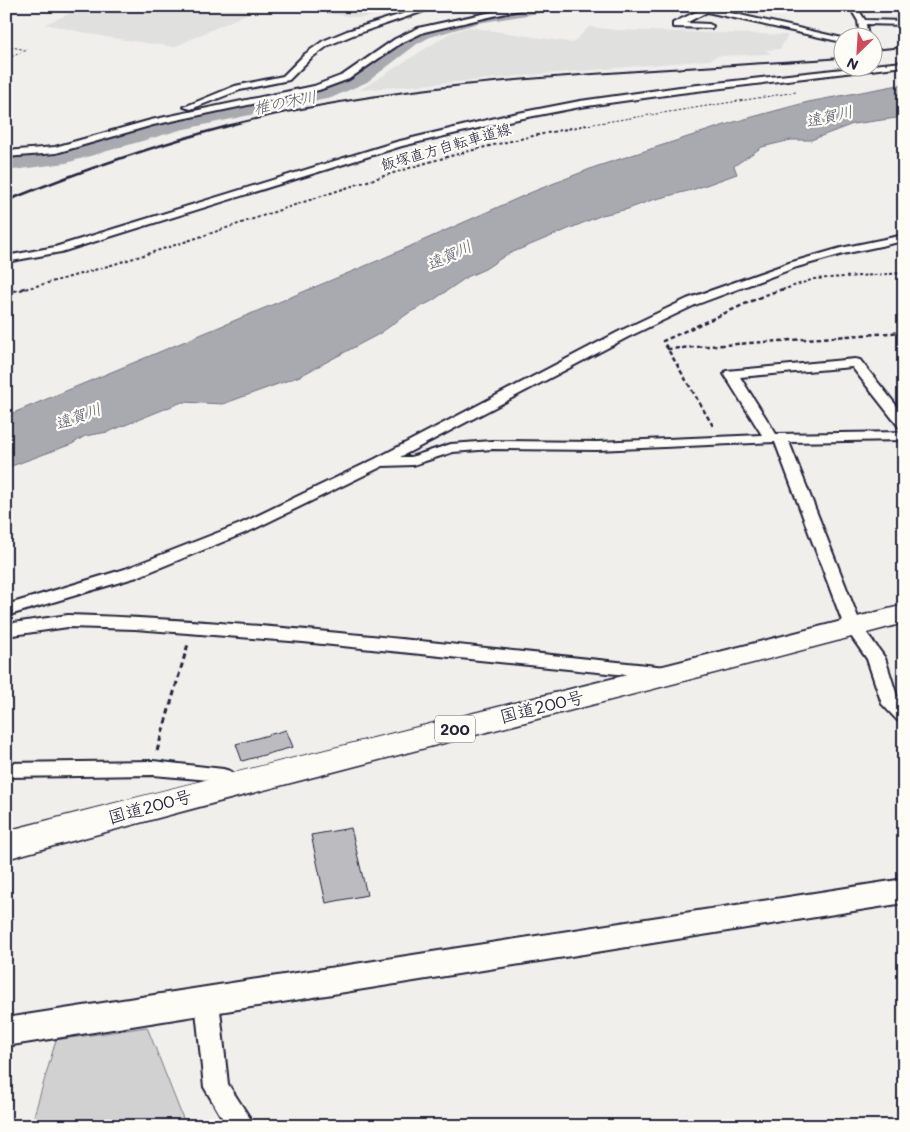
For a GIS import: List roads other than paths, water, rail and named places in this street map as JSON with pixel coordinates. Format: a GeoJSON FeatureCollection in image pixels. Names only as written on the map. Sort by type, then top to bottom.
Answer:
{"type":"FeatureCollection","features":[{"type":"Feature","properties":{"kind":"highway","name":"国道200号"},"geometry":{"type":"LineString","coordinates":[[6,845],[904,614]]}},
{"type":"Feature","properties":{"kind":"street"},"geometry":{"type":"LineString","coordinates":[[151,123],[238,88],[286,78],[314,50],[326,43],[421,9],[436,6]]}},
{"type":"Feature","properties":{"kind":"street"},"geometry":{"type":"LineString","coordinates":[[6,154],[68,148],[151,123],[291,94],[332,83],[355,72],[398,41],[421,30],[533,6]]}},
{"type":"Feature","properties":{"kind":"street"},"geometry":{"type":"LineString","coordinates":[[689,6],[704,11],[832,38]]}},
{"type":"Feature","properties":{"kind":"street"},"geometry":{"type":"LineString","coordinates":[[852,6],[862,22],[863,28]]}},
{"type":"Feature","properties":{"kind":"street"},"geometry":{"type":"LineString","coordinates":[[421,9],[456,21]]}},
{"type":"Feature","properties":{"kind":"street"},"geometry":{"type":"LineString","coordinates":[[704,11],[676,25],[709,26]]}},
{"type":"Feature","properties":{"kind":"street"},"geometry":{"type":"LineString","coordinates":[[862,22],[904,22]]}},
{"type":"Feature","properties":{"kind":"street"},"geometry":{"type":"LineString","coordinates":[[882,66],[904,64]]}},
{"type":"Feature","properties":{"kind":"street"},"geometry":{"type":"LineString","coordinates":[[6,259],[57,250],[399,144],[508,118],[580,104],[832,72]]}},
{"type":"Feature","properties":{"kind":"street"},"geometry":{"type":"LineString","coordinates":[[6,611],[131,573],[237,530],[380,462],[624,334],[691,302],[793,265],[841,251],[904,238]]}},
{"type":"Feature","properties":{"kind":"street"},"geometry":{"type":"LineString","coordinates":[[904,424],[854,363],[731,374],[775,438],[846,604],[853,626],[876,658],[889,699],[904,715]]}},
{"type":"Feature","properties":{"kind":"street"},"geometry":{"type":"LineString","coordinates":[[380,462],[413,461],[451,448],[476,446],[597,446],[775,438],[904,436]]}},
{"type":"Feature","properties":{"kind":"street"},"geometry":{"type":"LineString","coordinates":[[6,630],[68,622],[135,623],[323,638],[676,674]]}},
{"type":"Feature","properties":{"kind":"street"},"geometry":{"type":"LineString","coordinates":[[6,770],[152,768],[210,772],[223,776],[230,786]]}},
{"type":"Feature","properties":{"kind":"street"},"geometry":{"type":"LineString","coordinates":[[6,1032],[904,892]]}},
{"type":"Feature","properties":{"kind":"street"},"geometry":{"type":"LineString","coordinates":[[207,1001],[216,1087],[242,1126]]}},
{"type":"Feature","properties":{"kind":"water","name":"遠賀川"},"geometry":{"type":"Polygon","coordinates":[[[904,84],[904,117],[853,124],[811,140],[791,140],[762,147],[734,166],[737,174],[692,190],[602,215],[506,255],[485,269],[467,277],[432,301],[410,312],[379,334],[300,376],[223,404],[182,402],[108,432],[85,436],[72,444],[6,468],[6,416],[377,261],[532,192],[595,167],[734,122],[808,102],[904,84]]]}},
{"type":"Feature","properties":{"kind":"waterway","name":"椎の木川"},"geometry":{"type":"LineString","coordinates":[[6,164],[66,156],[176,124],[324,94],[360,78],[411,40],[424,34],[458,22],[518,10],[551,6]]}},
{"type":"Feature","properties":{"kind":"railway"},"geometry":{"type":"LineString","coordinates":[[882,49],[904,47]]}},
{"type":"Feature","properties":{"kind":"railway"},"geometry":{"type":"LineString","coordinates":[[227,126],[302,109],[378,96],[455,86],[532,78],[832,59]]}},
{"type":"Feature","properties":{"kind":"railway"},"geometry":{"type":"LineString","coordinates":[[6,201],[118,159],[232,125]]}}]}
